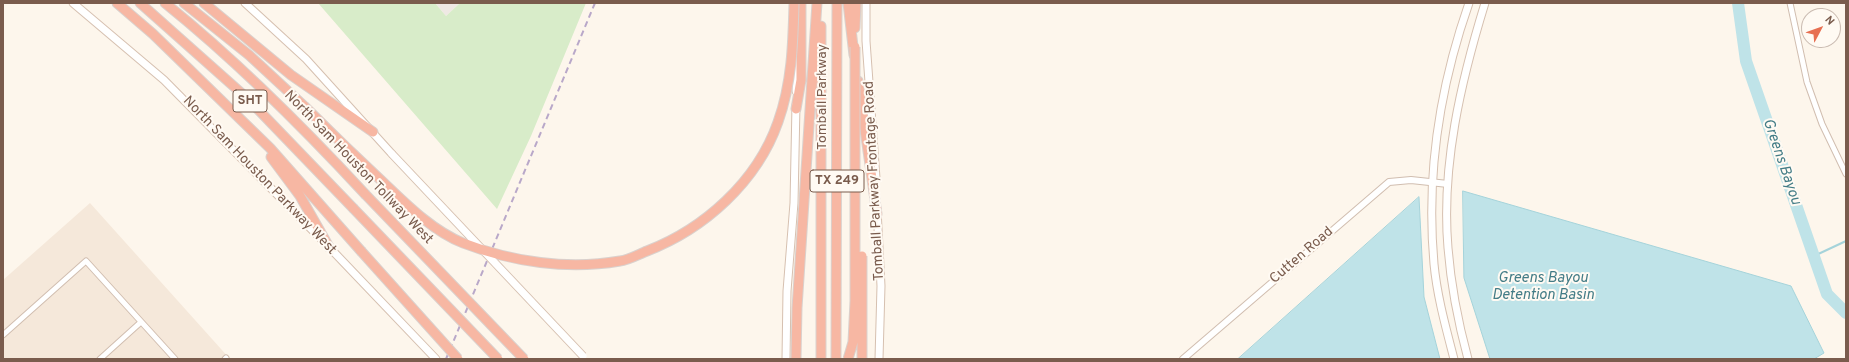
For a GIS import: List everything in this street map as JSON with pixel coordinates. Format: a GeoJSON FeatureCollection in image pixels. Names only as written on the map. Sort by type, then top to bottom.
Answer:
{"type":"FeatureCollection","features":[{"type":"Feature","properties":{"kind":"highway"},"geometry":{"type":"LineString","coordinates":[[116,3],[267,152],[300,196],[329,247]]}},
{"type":"Feature","properties":{"kind":"highway"},"geometry":{"type":"LineString","coordinates":[[116,3],[153,34],[270,148],[458,359]]}},
{"type":"Feature","properties":{"kind":"highway","name":"SHT"},"geometry":{"type":"LineString","coordinates":[[140,3],[248,99],[498,359]]}},
{"type":"Feature","properties":{"kind":"highway","name":"North Sam Houston Tollway West"},"geometry":{"type":"LineString","coordinates":[[165,3],[201,32],[318,142],[365,194],[524,359]]}},
{"type":"Feature","properties":{"kind":"highway"},"geometry":{"type":"LineString","coordinates":[[184,3],[249,55],[410,207],[437,228],[462,242],[517,260],[571,266],[622,261],[665,244],[698,225],[727,200],[759,161],[778,124],[789,86],[793,52],[795,3]]}},
{"type":"Feature","properties":{"kind":"highway"},"geometry":{"type":"LineString","coordinates":[[204,3],[291,75],[373,132]]}},
{"type":"Feature","properties":{"kind":"highway"},"geometry":{"type":"LineString","coordinates":[[796,109],[801,80],[801,3]]}},
{"type":"Feature","properties":{"kind":"highway"},"geometry":{"type":"LineString","coordinates":[[796,359],[817,3]]}},
{"type":"Feature","properties":{"kind":"highway","name":"Tomball Parkway"},"geometry":{"type":"LineString","coordinates":[[821,3],[821,359]]}},
{"type":"Feature","properties":{"kind":"highway","name":"Tomball Parkway"},"geometry":{"type":"LineString","coordinates":[[836,359],[837,3]]}},
{"type":"Feature","properties":{"kind":"highway"},"geometry":{"type":"LineString","coordinates":[[848,3],[850,32],[877,214]]}},
{"type":"Feature","properties":{"kind":"highway"},"geometry":{"type":"LineString","coordinates":[[848,359],[853,342],[855,301],[856,3]]}},
{"type":"Feature","properties":{"kind":"highway"},"geometry":{"type":"LineString","coordinates":[[856,47],[860,68],[862,359]]}},
{"type":"Feature","properties":{"kind":"main road","name":"North Sam Houston Parkway West"},"geometry":{"type":"LineString","coordinates":[[73,3],[164,80],[329,247],[436,359]]}},
{"type":"Feature","properties":{"kind":"main road"},"geometry":{"type":"LineString","coordinates":[[245,3],[306,59],[392,154],[585,357]]}},
{"type":"Feature","properties":{"kind":"main road"},"geometry":{"type":"LineString","coordinates":[[786,359],[786,291],[794,203],[796,109],[795,3]]}},
{"type":"Feature","properties":{"kind":"main road","name":"Tomball Parkway Frontage Road"},"geometry":{"type":"LineString","coordinates":[[866,3],[866,41],[881,286],[879,359]]}},
{"type":"Feature","properties":{"kind":"main road"},"geometry":{"type":"LineString","coordinates":[[1454,359],[1443,318],[1434,264],[1432,183],[1443,101],[1453,52],[1469,3]]}},
{"type":"Feature","properties":{"kind":"main road"},"geometry":{"type":"LineString","coordinates":[[1468,359],[1457,318],[1451,276],[1448,246],[1448,184],[1456,120],[1468,59],[1485,3]]}},
{"type":"Feature","properties":{"kind":"street"},"geometry":{"type":"LineString","coordinates":[[1790,3],[1807,82],[1822,124],[1846,174]]}},
{"type":"Feature","properties":{"kind":"street","name":"Cutten Road"},"geometry":{"type":"LineString","coordinates":[[1183,359],[1389,182],[1411,180],[1448,184]]}},
{"type":"Feature","properties":{"kind":"street"},"geometry":{"type":"LineString","coordinates":[[3,335],[86,261],[175,359]]}},
{"type":"Feature","properties":{"kind":"street"},"geometry":{"type":"LineString","coordinates":[[100,359],[141,322]]}},
{"type":"Feature","properties":{"kind":"shaded area"},"geometry":{"type":"Polygon","coordinates":[[[435,3],[460,3],[446,16],[435,3]]]}},
{"type":"Feature","properties":{"kind":"shaded area"},"geometry":{"type":"Polygon","coordinates":[[[90,203],[230,359],[3,359],[3,280],[90,203]]]}},
{"type":"Feature","properties":{"kind":"green space"},"geometry":{"type":"Polygon","coordinates":[[[318,3],[435,3],[446,16],[460,3],[586,3],[531,136],[497,209],[318,3]]]}},
{"type":"Feature","properties":{"kind":"water","name":"Greens Bayou Detention Basin"},"geometry":{"type":"Polygon","coordinates":[[[1463,191],[1791,286],[1824,353],[1814,359],[1490,359],[1464,278],[1463,191]]]}},
{"type":"Feature","properties":{"kind":"water"},"geometry":{"type":"Polygon","coordinates":[[[1419,197],[1424,297],[1440,359],[1238,359],[1419,197]]]}},
{"type":"Feature","properties":{"kind":"waterway","name":"Greens Bayou"},"geometry":{"type":"LineString","coordinates":[[1738,3],[1746,61],[1827,294],[1846,313]]}},
{"type":"Feature","properties":{"kind":"waterway"},"geometry":{"type":"LineString","coordinates":[[1814,256],[1846,241]]}},
{"type":"Feature","properties":{"kind":"railway"},"geometry":{"type":"LineString","coordinates":[[446,359],[595,3]]}}]}
